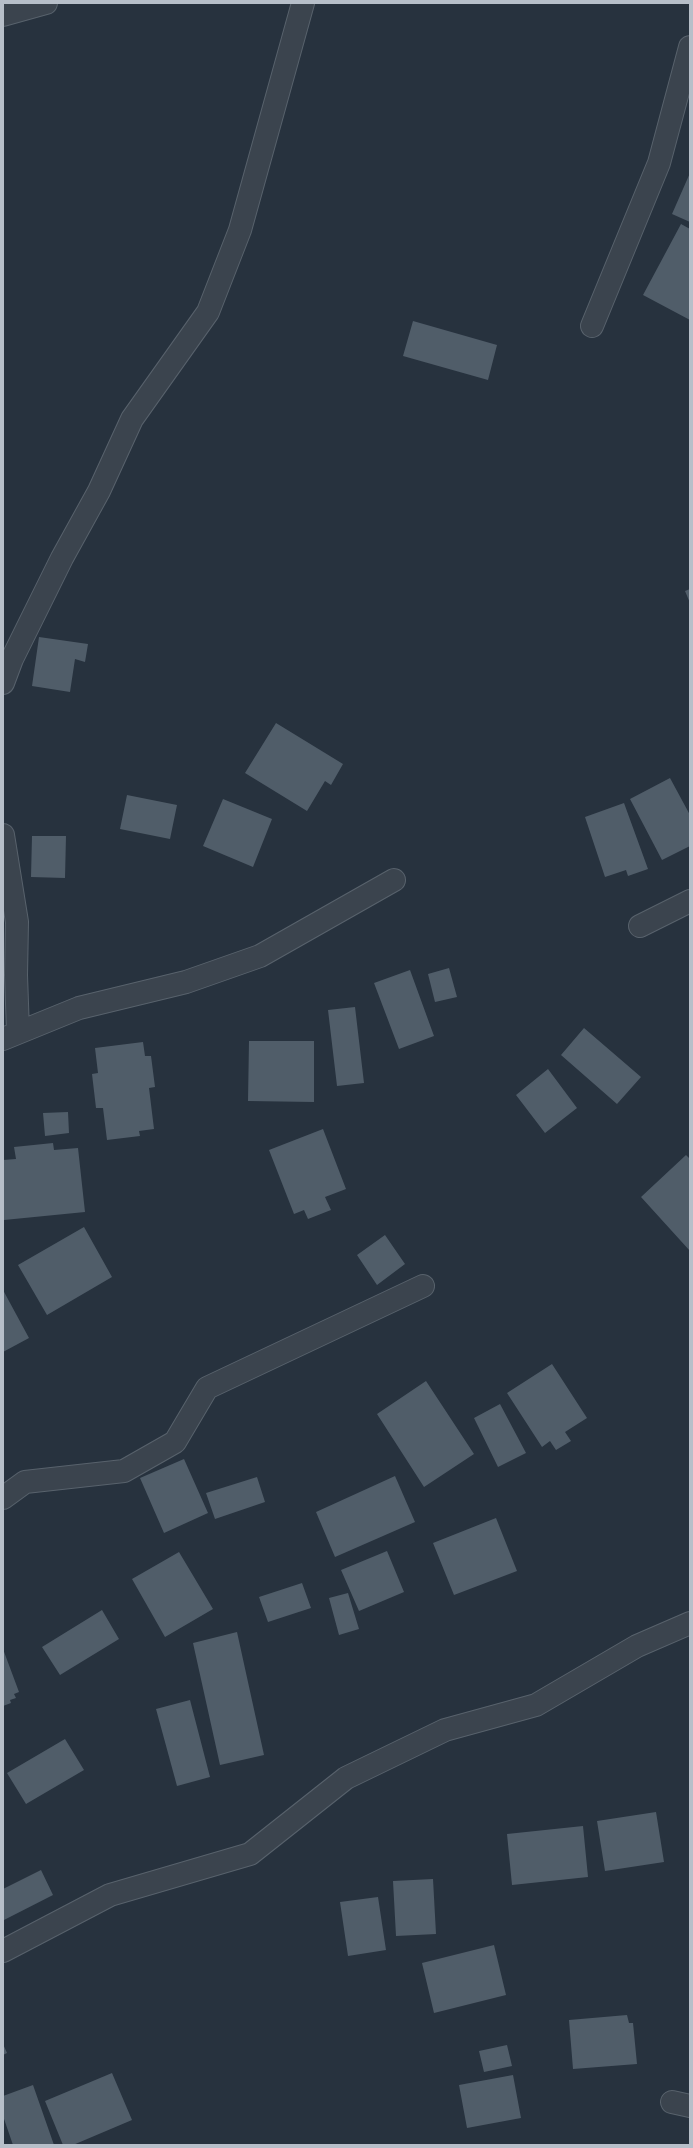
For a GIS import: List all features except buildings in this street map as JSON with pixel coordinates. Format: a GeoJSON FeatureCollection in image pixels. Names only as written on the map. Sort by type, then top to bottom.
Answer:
{"type":"FeatureCollection","features":[{"type":"Feature","properties":{"kind":"street"},"geometry":{"type":"LineString","coordinates":[[3,15],[46,3]]}},
{"type":"Feature","properties":{"kind":"street"},"geometry":{"type":"LineString","coordinates":[[3,683],[12,659],[62,558],[99,491],[132,419],[208,312],[240,230],[303,3]]}},
{"type":"Feature","properties":{"kind":"street"},"geometry":{"type":"LineString","coordinates":[[592,326],[659,163],[690,47]]}},
{"type":"Feature","properties":{"kind":"street"},"geometry":{"type":"LineString","coordinates":[[3,835],[17,922],[16,976],[10,1036],[80,1008],[186,982],[260,956],[394,880]]}},
{"type":"Feature","properties":{"kind":"street"},"geometry":{"type":"LineString","coordinates":[[640,926],[690,901]]}},
{"type":"Feature","properties":{"kind":"street"},"geometry":{"type":"LineString","coordinates":[[3,1498],[25,1482],[124,1471],[175,1442],[207,1388],[423,1286]]}},
{"type":"Feature","properties":{"kind":"street"},"geometry":{"type":"LineString","coordinates":[[3,1950],[110,1895],[250,1854],[346,1778],[446,1730],[536,1706],[637,1646],[690,1623]]}}]}
